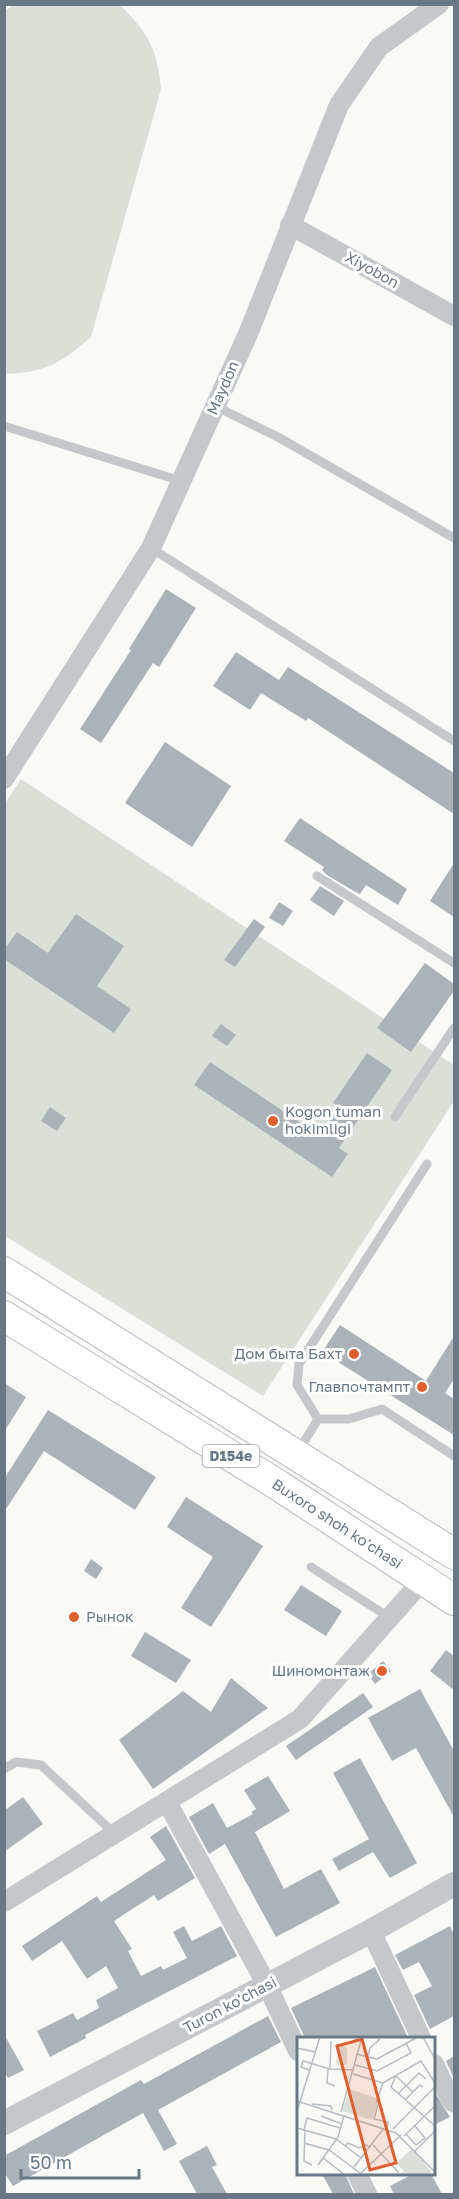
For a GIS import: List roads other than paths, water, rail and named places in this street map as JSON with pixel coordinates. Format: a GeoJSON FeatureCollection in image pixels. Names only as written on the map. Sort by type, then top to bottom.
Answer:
{"type":"FeatureCollection","features":[{"type":"Feature","properties":{"kind":"main road","name":"D154e"},"geometry":{"type":"LineString","coordinates":[[4,1272],[454,1554]]}},
{"type":"Feature","properties":{"kind":"main road","name":"Buxoro shoh ko'chasi"},"geometry":{"type":"LineString","coordinates":[[4,1316],[278,1485],[454,1600]]}},
{"type":"Feature","properties":{"kind":"main road"},"geometry":{"type":"LineString","coordinates":[[278,1485],[297,1454]]}},
{"type":"Feature","properties":{"kind":"street","name":"Maydon"},"geometry":{"type":"LineString","coordinates":[[4,779],[151,548],[248,334],[339,105],[379,47],[440,4]]}},
{"type":"Feature","properties":{"kind":"street","name":"Xiyobon"},"geometry":{"type":"LineString","coordinates":[[290,225],[454,316]]}},
{"type":"Feature","properties":{"kind":"street"},"geometry":{"type":"LineString","coordinates":[[4,1902],[300,1719],[423,1580]]}},
{"type":"Feature","properties":{"kind":"street"},"geometry":{"type":"LineString","coordinates":[[167,1802],[267,1985],[297,2049]]}},
{"type":"Feature","properties":{"kind":"street","name":"Turon ko'chasi"},"geometry":{"type":"LineString","coordinates":[[4,2123],[371,1931],[454,1884]]}},
{"type":"Feature","properties":{"kind":"street"},"geometry":{"type":"LineString","coordinates":[[371,1931],[421,2037]]}},
{"type":"Feature","properties":{"kind":"street"},"geometry":{"type":"LineString","coordinates":[[435,2066],[448,2096],[454,2103]]}},
{"type":"Feature","properties":{"kind":"street"},"geometry":{"type":"LineString","coordinates":[[358,2175],[367,2194]]}},
{"type":"Feature","properties":{"kind":"lane"},"geometry":{"type":"LineString","coordinates":[[215,406],[279,437],[454,538]]}},
{"type":"Feature","properties":{"kind":"lane"},"geometry":{"type":"LineString","coordinates":[[4,426],[181,481]]}},
{"type":"Feature","properties":{"kind":"lane"},"geometry":{"type":"LineString","coordinates":[[151,548],[454,741]]}},
{"type":"Feature","properties":{"kind":"lane"},"geometry":{"type":"LineString","coordinates":[[317,876],[454,963]]}},
{"type":"Feature","properties":{"kind":"lane"},"geometry":{"type":"LineString","coordinates":[[395,1117],[454,1028]]}},
{"type":"Feature","properties":{"kind":"lane"},"geometry":{"type":"LineString","coordinates":[[318,1419],[297,1385],[299,1364],[427,1164]]}},
{"type":"Feature","properties":{"kind":"lane"},"geometry":{"type":"LineString","coordinates":[[318,1419],[349,1419],[382,1409],[454,1456]]}},
{"type":"Feature","properties":{"kind":"lane"},"geometry":{"type":"LineString","coordinates":[[297,1454],[318,1419]]}},
{"type":"Feature","properties":{"kind":"lane"},"geometry":{"type":"LineString","coordinates":[[311,1567],[390,1618]]}},
{"type":"Feature","properties":{"kind":"lane"},"geometry":{"type":"LineString","coordinates":[[4,1769],[16,1762],[41,1765],[115,1834]]}},
{"type":"Feature","properties":{"kind":"place","name":"Kogon tuman hokimligi"},"geometry":{"type":"Point","coordinates":[273,1121]}},
{"type":"Feature","properties":{"kind":"place","name":"Дом быта Бахт"},"geometry":{"type":"Point","coordinates":[354,1354]}},
{"type":"Feature","properties":{"kind":"place","name":"Главпочтампт"},"geometry":{"type":"Point","coordinates":[422,1387]}},
{"type":"Feature","properties":{"kind":"place","name":"Рынок"},"geometry":{"type":"Point","coordinates":[74,1617]}},
{"type":"Feature","properties":{"kind":"place","name":"Шиномонтаж"},"geometry":{"type":"Point","coordinates":[382,1671]}}]}
